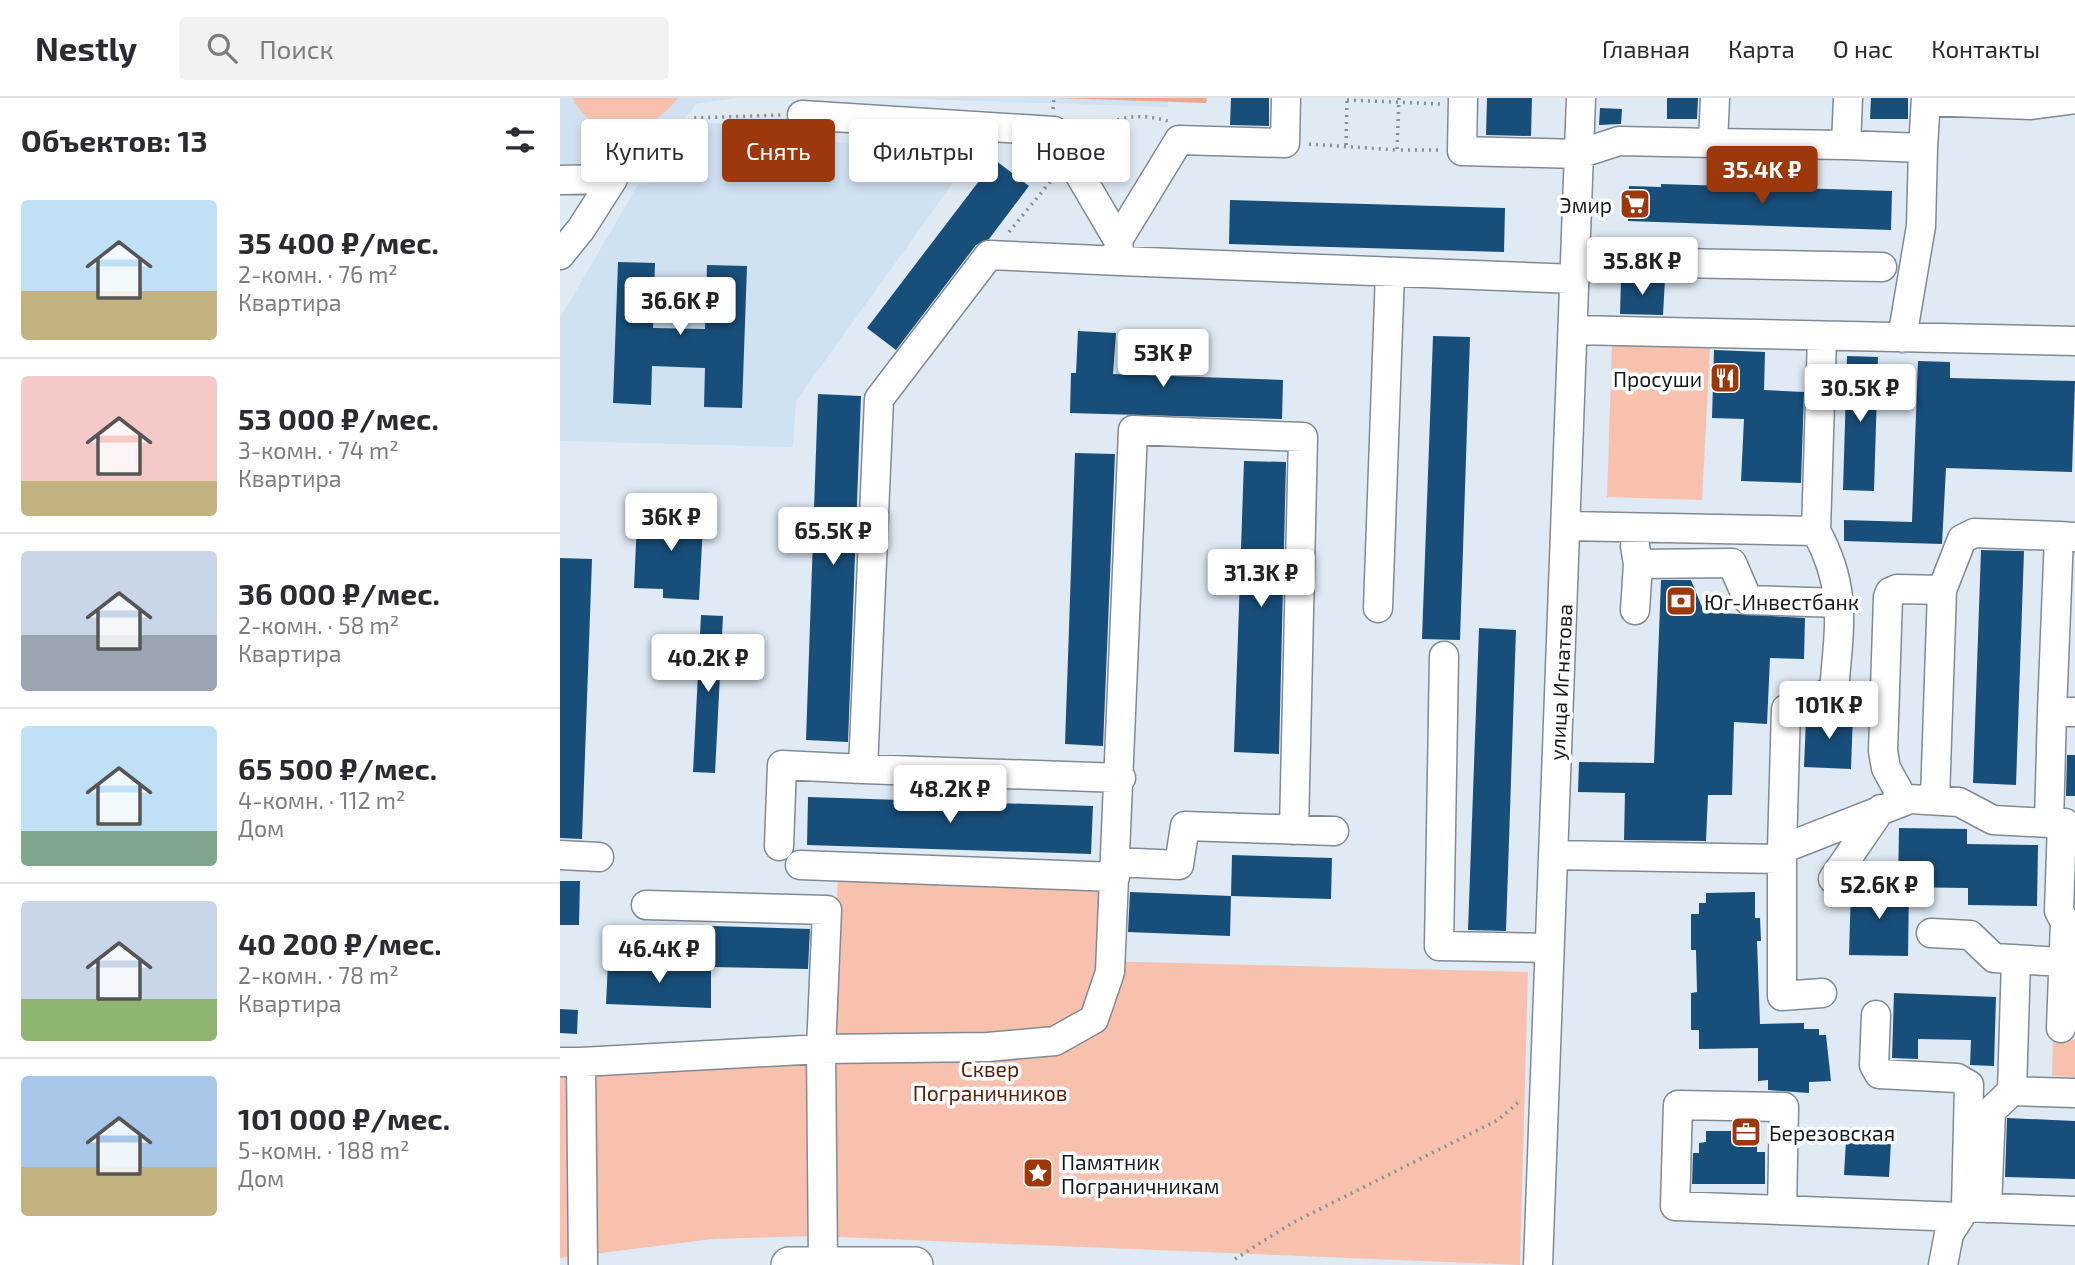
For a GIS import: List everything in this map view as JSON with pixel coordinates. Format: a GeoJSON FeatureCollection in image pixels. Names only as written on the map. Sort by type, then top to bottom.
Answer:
{"type":"FeatureCollection","features":[{"type":"Feature","properties":{"kind":"main road"},"geometry":{"type":"LineString","coordinates":[[806,1264],[915,1265]]}},
{"type":"Feature","properties":{"kind":"street"},"geometry":{"type":"LineString","coordinates":[[1119,251],[1179,140],[1285,143],[1286,98]]}},
{"type":"Feature","properties":{"kind":"street","name":"улица Игнатова"},"geometry":{"type":"LineString","coordinates":[[1538,1265],[1581,98]]}},
{"type":"Feature","properties":{"kind":"street"},"geometry":{"type":"LineString","coordinates":[[1713,144],[1715,98]]}},
{"type":"Feature","properties":{"kind":"street"},"geometry":{"type":"LineString","coordinates":[[1846,145],[1847,98]]}},
{"type":"Feature","properties":{"kind":"street"},"geometry":{"type":"LineString","coordinates":[[1902,338],[1921,226],[1926,99],[2031,106],[2075,99]]}},
{"type":"Feature","properties":{"kind":"street"},"geometry":{"type":"LineString","coordinates":[[1463,101],[1462,151],[1579,154],[1619,141],[1923,148]]}},
{"type":"Feature","properties":{"kind":"street"},"geometry":{"type":"LineString","coordinates":[[802,115],[1012,128]]}},
{"type":"Feature","properties":{"kind":"street"},"geometry":{"type":"LineString","coordinates":[[560,180],[581,180]]}},
{"type":"Feature","properties":{"kind":"street"},"geometry":{"type":"LineString","coordinates":[[560,255],[581,229],[611,182]]}},
{"type":"Feature","properties":{"kind":"street"},"geometry":{"type":"LineString","coordinates":[[1084,182],[1119,251]]}},
{"type":"Feature","properties":{"kind":"street"},"geometry":{"type":"LineString","coordinates":[[863,769],[879,399],[989,255],[1119,251],[1390,272],[1882,267]]}},
{"type":"Feature","properties":{"kind":"street"},"geometry":{"type":"LineString","coordinates":[[1378,608],[1390,272]]}},
{"type":"Feature","properties":{"kind":"street"},"geometry":{"type":"LineString","coordinates":[[1573,330],[2075,341]]}},
{"type":"Feature","properties":{"kind":"street"},"geometry":{"type":"LineString","coordinates":[[1822,337],[1816,531],[1828,554],[1840,603],[1834,691],[1786,709],[1782,996],[1822,993]]}},
{"type":"Feature","properties":{"kind":"street"},"geometry":{"type":"LineString","coordinates":[[583,1265],[571,1062],[821,1049],[988,1047],[1055,1041],[1094,1019],[1110,972],[1121,778],[1133,430],[1303,438],[1294,830]]}},
{"type":"Feature","properties":{"kind":"street"},"geometry":{"type":"LineString","coordinates":[[1567,526],[1816,531]]}},
{"type":"Feature","properties":{"kind":"street"},"geometry":{"type":"LineString","coordinates":[[1631,526],[1638,564],[1635,610]]}},
{"type":"Feature","properties":{"kind":"street"},"geometry":{"type":"LineString","coordinates":[[1935,799],[1942,590],[1966,535],[2067,536],[2059,911],[2070,922],[2063,962],[2068,1028],[2014,1026]]}},
{"type":"Feature","properties":{"kind":"street"},"geometry":{"type":"LineString","coordinates":[[1638,564],[1732,564],[1748,600],[1840,603]]}},
{"type":"Feature","properties":{"kind":"street"},"geometry":{"type":"LineString","coordinates":[[1833,879],[1893,805],[1883,751],[1888,597],[1897,589],[1942,590]]}},
{"type":"Feature","properties":{"kind":"street"},"geometry":{"type":"LineString","coordinates":[[1444,656],[1439,946],[1549,948]]}},
{"type":"Feature","properties":{"kind":"street"},"geometry":{"type":"LineString","coordinates":[[1121,778],[782,765],[790,855],[1115,870],[1179,865],[1185,826],[1334,831]]}},
{"type":"Feature","properties":{"kind":"street"},"geometry":{"type":"LineString","coordinates":[[1553,855],[1782,854],[1893,805],[1935,799],[1959,802],[1993,820],[2062,823]]}},
{"type":"Feature","properties":{"kind":"street"},"geometry":{"type":"LineString","coordinates":[[560,855],[598,857]]}},
{"type":"Feature","properties":{"kind":"street"},"geometry":{"type":"LineString","coordinates":[[646,905],[827,910],[821,1049],[806,1264]]}},
{"type":"Feature","properties":{"kind":"street"},"geometry":{"type":"LineString","coordinates":[[1931,933],[1970,935],[1994,958],[2063,962]]}},
{"type":"Feature","properties":{"kind":"street"},"geometry":{"type":"LineString","coordinates":[[1943,1265],[1949,1234],[1971,1211],[1991,1111],[2012,1091],[2016,960]]}},
{"type":"Feature","properties":{"kind":"street"},"geometry":{"type":"LineString","coordinates":[[1876,1015],[1874,1065],[1879,1074],[1957,1078],[1969,1085],[1971,1211]]}},
{"type":"Feature","properties":{"kind":"street"},"geometry":{"type":"LineString","coordinates":[[2012,1091],[2075,1093]]}},
{"type":"Feature","properties":{"kind":"street"},"geometry":{"type":"LineString","coordinates":[[1782,1210],[1784,1107],[1678,1105],[1675,1206],[1782,1210],[2075,1211]]}},
{"type":"Feature","properties":{"kind":"path"},"geometry":{"type":"LineString","coordinates":[[1346,145],[1347,99],[1463,101]]}},
{"type":"Feature","properties":{"kind":"path"},"geometry":{"type":"LineString","coordinates":[[1397,150],[1399,100]]}},
{"type":"Feature","properties":{"kind":"path"},"geometry":{"type":"LineString","coordinates":[[690,119],[802,115]]}},
{"type":"Feature","properties":{"kind":"path"},"geometry":{"type":"LineString","coordinates":[[1089,191],[1100,163],[1096,149],[1097,132],[1113,120],[1126,117],[1164,120],[1173,124],[1179,140]]}},
{"type":"Feature","properties":{"kind":"path"},"geometry":{"type":"LineString","coordinates":[[1285,143],[1462,151]]}},
{"type":"Feature","properties":{"kind":"path"},"geometry":{"type":"LineString","coordinates":[[989,255],[1051,182]]}},
{"type":"Feature","properties":{"kind":"path"},"geometry":{"type":"LineString","coordinates":[[1235,1259],[1292,1223],[1497,1120],[1525,1096]]}},
{"type":"Feature","properties":{"kind":"shaded area"},"geometry":{"type":"Polygon","coordinates":[[[560,98],[735,98],[696,104],[685,119],[581,119],[581,168],[560,167],[560,98]]]}},
{"type":"Feature","properties":{"kind":"shaded area"},"geometry":{"type":"Polygon","coordinates":[[[882,98],[1168,98],[1168,107],[882,98]]]}},
{"type":"Feature","properties":{"kind":"shaded area"},"geometry":{"type":"Polygon","coordinates":[[[1057,98],[1207,98],[1206,103],[1057,98]]]}},
{"type":"Feature","properties":{"kind":"shaded area"},"geometry":{"type":"Polygon","coordinates":[[[708,123],[722,124],[722,182],[835,182],[835,142],[849,143],[849,182],[953,182],[796,401],[793,447],[560,441],[560,318],[639,183],[646,185],[648,182],[708,182],[708,123]]]}},
{"type":"Feature","properties":{"kind":"green space"},"geometry":{"type":"Polygon","coordinates":[[[572,98],[678,98],[656,119],[591,119],[572,98]]]}},
{"type":"Feature","properties":{"kind":"green space"},"geometry":{"type":"Polygon","coordinates":[[[1612,344],[1710,348],[1702,500],[1607,497],[1612,344]]]}},
{"type":"Feature","properties":{"kind":"green space","name":"Сквер Пограничников"},"geometry":{"type":"Polygon","coordinates":[[[838,875],[1104,884],[1101,961],[1528,972],[1520,1265],[814,1236],[714,1239],[560,1258],[560,1072],[829,1059],[838,875]]]}},
{"type":"Feature","properties":{"kind":"green space"},"geometry":{"type":"Polygon","coordinates":[[[2053,1038],[2075,1039],[2075,1077],[2052,1076],[2053,1038]]]}},
{"type":"Feature","properties":{"kind":"building"},"geometry":{"type":"Polygon","coordinates":[[[1231,98],[1269,98],[1269,126],[1230,125],[1231,98]]]}},
{"type":"Feature","properties":{"kind":"building"},"geometry":{"type":"Polygon","coordinates":[[[1487,98],[1532,98],[1531,136],[1486,135],[1487,98]]]}},
{"type":"Feature","properties":{"kind":"building"},"geometry":{"type":"Polygon","coordinates":[[[1667,98],[1698,98],[1697,119],[1667,119],[1667,98]]]}},
{"type":"Feature","properties":{"kind":"building"},"geometry":{"type":"Polygon","coordinates":[[[1871,98],[1908,98],[1908,119],[1870,119],[1871,98]]]}},
{"type":"Feature","properties":{"kind":"building"},"geometry":{"type":"Polygon","coordinates":[[[1600,108],[1622,109],[1621,124],[1599,125],[1600,108]]]}},
{"type":"Feature","properties":{"kind":"building"},"geometry":{"type":"Polygon","coordinates":[[[998,162],[1012,173],[1012,182],[1024,182],[1029,186],[989,239],[976,245],[896,350],[867,328],[978,182],[998,182],[998,162]]]}},
{"type":"Feature","properties":{"kind":"building"},"geometry":{"type":"Polygon","coordinates":[[[1661,184],[1892,191],[1891,230],[1628,221],[1629,186],[1661,187],[1661,184]]]}},
{"type":"Feature","properties":{"kind":"building"},"geometry":{"type":"Polygon","coordinates":[[[1230,200],[1505,208],[1504,252],[1229,244],[1230,200]]]}},
{"type":"Feature","properties":{"kind":"building"},"geometry":{"type":"Polygon","coordinates":[[[618,262],[655,263],[653,328],[705,329],[707,265],[747,266],[742,408],[704,407],[705,368],[652,366],[651,405],[613,403],[618,262]]]}},
{"type":"Feature","properties":{"kind":"building"},"geometry":{"type":"Polygon","coordinates":[[[1621,279],[1665,279],[1663,315],[1620,314],[1621,279]]]}},
{"type":"Feature","properties":{"kind":"building"},"geometry":{"type":"Polygon","coordinates":[[[1078,331],[1116,333],[1113,374],[1283,380],[1282,419],[1070,413],[1071,373],[1076,373],[1078,331]]]}},
{"type":"Feature","properties":{"kind":"building"},"geometry":{"type":"Polygon","coordinates":[[[1433,336],[1470,337],[1460,640],[1422,639],[1433,336]]]}},
{"type":"Feature","properties":{"kind":"building"},"geometry":{"type":"Polygon","coordinates":[[[1714,350],[1765,352],[1764,390],[1804,392],[1801,483],[1741,481],[1744,419],[1712,418],[1714,350]]]}},
{"type":"Feature","properties":{"kind":"building"},"geometry":{"type":"Polygon","coordinates":[[[1847,356],[1878,357],[1874,491],[1843,490],[1847,356]]]}},
{"type":"Feature","properties":{"kind":"building"},"geometry":{"type":"Polygon","coordinates":[[[1918,361],[1950,362],[1950,378],[2075,381],[2072,472],[1946,468],[1942,544],[1844,541],[1844,520],[1912,522],[1918,361]]]}},
{"type":"Feature","properties":{"kind":"building"},"geometry":{"type":"Polygon","coordinates":[[[818,394],[861,396],[848,742],[806,740],[818,394]]]}},
{"type":"Feature","properties":{"kind":"building"},"geometry":{"type":"Polygon","coordinates":[[[1075,453],[1115,454],[1103,746],[1065,744],[1075,453]]]}},
{"type":"Feature","properties":{"kind":"building"},"geometry":{"type":"Polygon","coordinates":[[[1244,461],[1286,462],[1279,754],[1234,752],[1244,461]]]}},
{"type":"Feature","properties":{"kind":"building"},"geometry":{"type":"Polygon","coordinates":[[[667,505],[704,507],[699,600],[663,598],[663,589],[634,588],[637,521],[666,522],[667,505]]]}},
{"type":"Feature","properties":{"kind":"building"},"geometry":{"type":"Polygon","coordinates":[[[1981,550],[2024,551],[2016,785],[1973,783],[1981,550]]]}},
{"type":"Feature","properties":{"kind":"building"},"geometry":{"type":"Polygon","coordinates":[[[560,558],[592,559],[582,839],[560,838],[560,558]]]}},
{"type":"Feature","properties":{"kind":"building"},"geometry":{"type":"Polygon","coordinates":[[[1661,580],[1691,580],[1704,612],[1805,618],[1804,659],[1770,658],[1767,724],[1734,722],[1732,795],[1708,795],[1706,841],[1624,840],[1625,793],[1578,792],[1579,762],[1654,763],[1661,580]]]}},
{"type":"Feature","properties":{"kind":"building"},"geometry":{"type":"Polygon","coordinates":[[[701,615],[723,616],[715,773],[693,772],[701,615]]]}},
{"type":"Feature","properties":{"kind":"building"},"geometry":{"type":"Polygon","coordinates":[[[1479,628],[1516,630],[1506,931],[1468,930],[1479,628]]]}},
{"type":"Feature","properties":{"kind":"building"},"geometry":{"type":"Polygon","coordinates":[[[1824,712],[1853,713],[1851,769],[1804,767],[1806,719],[1824,712]]]}},
{"type":"Feature","properties":{"kind":"building"},"geometry":{"type":"Polygon","coordinates":[[[2067,755],[2075,755],[2075,796],[2066,796],[2067,755]]]}},
{"type":"Feature","properties":{"kind":"building"},"geometry":{"type":"Polygon","coordinates":[[[808,797],[1093,806],[1091,854],[807,845],[808,797]]]}},
{"type":"Feature","properties":{"kind":"building"},"geometry":{"type":"Polygon","coordinates":[[[1899,828],[1967,829],[1967,844],[2038,845],[2037,906],[1968,905],[1968,888],[1898,887],[1899,828]]]}},
{"type":"Feature","properties":{"kind":"building"},"geometry":{"type":"Polygon","coordinates":[[[1232,855],[1332,858],[1331,899],[1231,896],[1232,855]]]}},
{"type":"Feature","properties":{"kind":"building"},"geometry":{"type":"Polygon","coordinates":[[[560,881],[580,881],[579,925],[560,925],[560,881]]]}},
{"type":"Feature","properties":{"kind":"building"},"geometry":{"type":"Polygon","coordinates":[[[1851,887],[1909,887],[1908,956],[1849,955],[1851,887]]]}},
{"type":"Feature","properties":{"kind":"building"},"geometry":{"type":"Polygon","coordinates":[[[1130,892],[1231,896],[1230,936],[1128,932],[1130,892]]]}},
{"type":"Feature","properties":{"kind":"building"},"geometry":{"type":"Polygon","coordinates":[[[1755,892],[1755,918],[1760,918],[1761,941],[1757,941],[1760,1024],[1804,1023],[1804,1029],[1819,1029],[1819,1035],[1826,1035],[1831,1081],[1809,1082],[1809,1093],[1768,1090],[1768,1080],[1758,1081],[1758,1048],[1699,1049],[1699,1030],[1691,1030],[1691,993],[1697,992],[1696,950],[1691,950],[1691,914],[1699,914],[1699,903],[1706,903],[1706,893],[1755,892]]]}},
{"type":"Feature","properties":{"kind":"building"},"geometry":{"type":"Polygon","coordinates":[[[712,926],[810,929],[808,969],[711,967],[712,926]]]}},
{"type":"Feature","properties":{"kind":"building"},"geometry":{"type":"Polygon","coordinates":[[[608,962],[711,967],[711,1008],[606,1004],[608,962]]]}},
{"type":"Feature","properties":{"kind":"building"},"geometry":{"type":"Polygon","coordinates":[[[1894,993],[1996,997],[1994,1066],[1970,1065],[1971,1040],[1918,1039],[1918,1059],[1892,1058],[1894,993]]]}},
{"type":"Feature","properties":{"kind":"building"},"geometry":{"type":"Polygon","coordinates":[[[560,1009],[578,1010],[577,1034],[560,1033],[560,1009]]]}},
{"type":"Feature","properties":{"kind":"building"},"geometry":{"type":"Polygon","coordinates":[[[2007,1118],[2075,1121],[2075,1179],[2005,1177],[2007,1118]]]}},
{"type":"Feature","properties":{"kind":"building"},"geometry":{"type":"Polygon","coordinates":[[[1706,1131],[1749,1131],[1750,1142],[1757,1142],[1757,1152],[1765,1152],[1765,1184],[1692,1184],[1693,1153],[1699,1153],[1699,1143],[1706,1142],[1706,1131]]]}},
{"type":"Feature","properties":{"kind":"building"},"geometry":{"type":"Polygon","coordinates":[[[1846,1140],[1891,1142],[1889,1177],[1844,1175],[1846,1140]]]}},
{"type":"Feature","properties":{"kind":"place","name":"Эмир"},"geometry":{"type":"Point","coordinates":[1635,204]}},
{"type":"Feature","properties":{"kind":"place","name":"Просуши"},"geometry":{"type":"Point","coordinates":[1725,378]}},
{"type":"Feature","properties":{"kind":"place","name":"Юг-Инвестбанк"},"geometry":{"type":"Point","coordinates":[1681,601]}},
{"type":"Feature","properties":{"kind":"place","name":"Березовская"},"geometry":{"type":"Point","coordinates":[1746,1132]}},
{"type":"Feature","properties":{"kind":"place","name":"Памятник Пограничникам"},"geometry":{"type":"Point","coordinates":[1038,1173]}}]}
